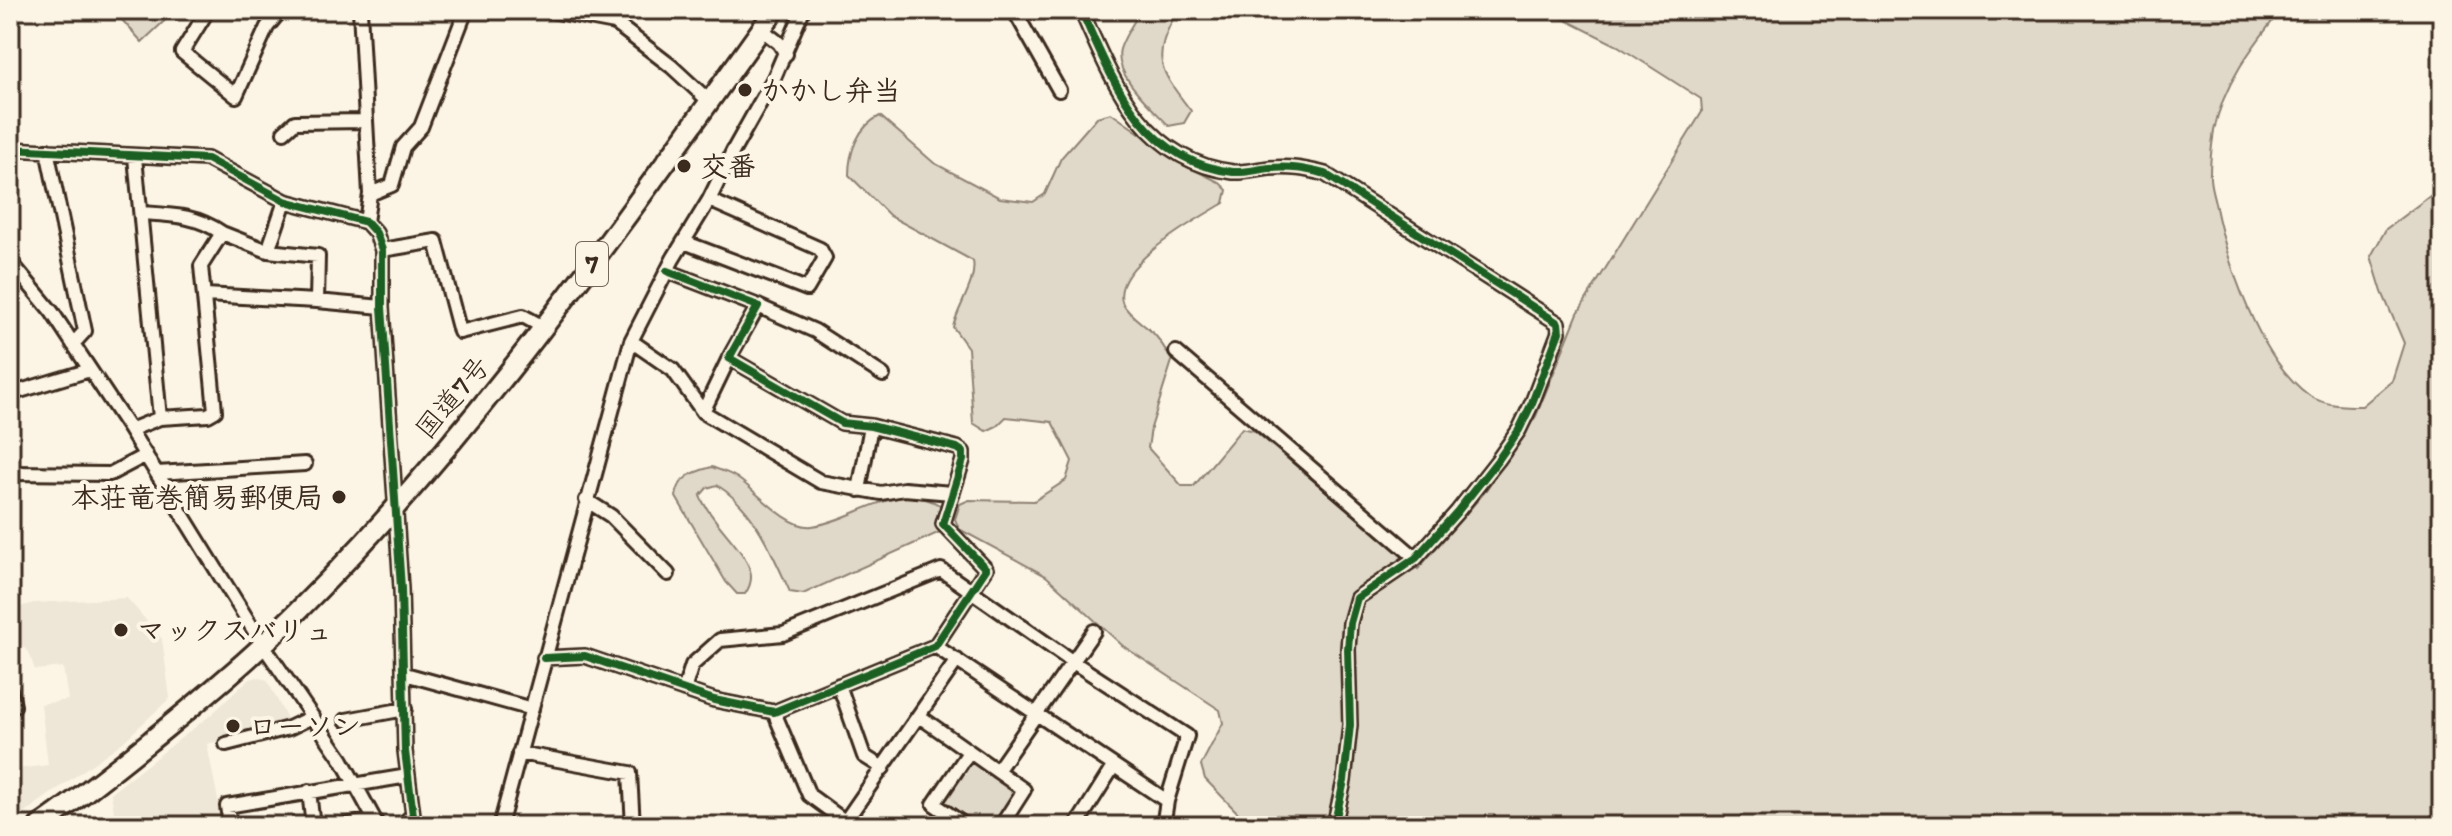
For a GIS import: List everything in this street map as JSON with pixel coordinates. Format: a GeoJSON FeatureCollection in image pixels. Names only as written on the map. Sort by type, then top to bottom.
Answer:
{"type":"FeatureCollection","features":[{"type":"Feature","properties":{"kind":"highway","name":"国道7号"},"geometry":{"type":"LineString","coordinates":[[39,826],[76,801],[263,645],[343,565],[469,422],[545,328],[775,10]]}},
{"type":"Feature","properties":{"kind":"street"},"geometry":{"type":"LineString","coordinates":[[208,10],[182,52],[236,96],[267,27],[281,10]]}},
{"type":"Feature","properties":{"kind":"street"},"geometry":{"type":"LineString","coordinates":[[360,10],[370,194],[366,222]]}},
{"type":"Feature","properties":{"kind":"street"},"geometry":{"type":"LineString","coordinates":[[370,194],[392,185],[403,147],[421,127],[466,10]]}},
{"type":"Feature","properties":{"kind":"street"},"geometry":{"type":"LineString","coordinates":[[546,10],[615,17],[710,102]]}},
{"type":"Feature","properties":{"kind":"street"},"geometry":{"type":"LineString","coordinates":[[500,826],[631,341],[786,54],[803,10]]}},
{"type":"Feature","properties":{"kind":"street"},"geometry":{"type":"LineString","coordinates":[[1014,10],[1059,90]]}},
{"type":"Feature","properties":{"kind":"street"},"geometry":{"type":"LineString","coordinates":[[1081,10],[1122,97],[1143,124],[1171,148],[1212,168],[1238,172],[1296,167],[1325,174],[1558,323],[1559,332],[1548,365],[1519,430],[1457,512],[1416,558],[1357,598],[1350,623],[1348,649],[1350,725],[1344,781],[1334,826]]}},
{"type":"Feature","properties":{"kind":"street"},"geometry":{"type":"LineString","coordinates":[[761,29],[779,43],[786,54]]}},
{"type":"Feature","properties":{"kind":"street"},"geometry":{"type":"LineString","coordinates":[[284,132],[295,122],[365,121]]}},
{"type":"Feature","properties":{"kind":"street"},"geometry":{"type":"LineString","coordinates":[[10,149],[207,159],[285,201],[366,222],[376,233],[382,250],[382,307],[405,674],[408,776],[413,815],[403,824],[391,826]]}},
{"type":"Feature","properties":{"kind":"street"},"geometry":{"type":"LineString","coordinates":[[47,150],[85,331],[73,344]]}},
{"type":"Feature","properties":{"kind":"street"},"geometry":{"type":"LineString","coordinates":[[135,157],[160,418]]}},
{"type":"Feature","properties":{"kind":"street"},"geometry":{"type":"LineString","coordinates":[[684,242],[807,289],[816,277],[825,258],[820,249],[709,200]]}},
{"type":"Feature","properties":{"kind":"street"},"geometry":{"type":"LineString","coordinates":[[268,251],[285,201]]}},
{"type":"Feature","properties":{"kind":"street"},"geometry":{"type":"LineString","coordinates":[[141,213],[189,216],[268,251],[318,256],[317,301]]}},
{"type":"Feature","properties":{"kind":"street"},"geometry":{"type":"LineString","coordinates":[[130,430],[160,418],[208,415],[215,411],[201,266],[222,233]]}},
{"type":"Feature","properties":{"kind":"street"},"geometry":{"type":"LineString","coordinates":[[382,250],[436,241],[460,332],[523,316],[545,328]]}},
{"type":"Feature","properties":{"kind":"street"},"geometry":{"type":"LineString","coordinates":[[10,261],[52,312],[130,430],[263,645],[355,783],[376,823],[339,826]]}},
{"type":"Feature","properties":{"kind":"street"},"geometry":{"type":"LineString","coordinates":[[667,271],[815,331],[883,375]]}},
{"type":"Feature","properties":{"kind":"street"},"geometry":{"type":"LineString","coordinates":[[205,295],[382,307]]}},
{"type":"Feature","properties":{"kind":"street"},"geometry":{"type":"LineString","coordinates":[[703,412],[758,306]]}},
{"type":"Feature","properties":{"kind":"street"},"geometry":{"type":"LineString","coordinates":[[631,341],[673,370],[703,412],[821,482],[881,493],[904,489],[952,493]]}},
{"type":"Feature","properties":{"kind":"street"},"geometry":{"type":"LineString","coordinates":[[1176,352],[1416,558]]}},
{"type":"Feature","properties":{"kind":"street"},"geometry":{"type":"LineString","coordinates":[[544,658],[585,656],[714,700],[774,712],[935,646],[986,569],[943,524],[963,452],[871,426],[842,423],[729,358]]}},
{"type":"Feature","properties":{"kind":"street"},"geometry":{"type":"LineString","coordinates":[[10,394],[90,370]]}},
{"type":"Feature","properties":{"kind":"street"},"geometry":{"type":"LineString","coordinates":[[859,490],[871,426]]}},
{"type":"Feature","properties":{"kind":"street"},"geometry":{"type":"LineString","coordinates":[[10,473],[110,474],[146,455]]}},
{"type":"Feature","properties":{"kind":"street"},"geometry":{"type":"LineString","coordinates":[[157,473],[305,464]]}},
{"type":"Feature","properties":{"kind":"street"},"geometry":{"type":"LineString","coordinates":[[586,500],[611,516],[668,574]]}},
{"type":"Feature","properties":{"kind":"street"},"geometry":{"type":"LineString","coordinates":[[684,690],[692,665],[720,640],[783,634],[941,570],[1073,662],[1187,736],[1167,801],[1163,826]]}},
{"type":"Feature","properties":{"kind":"street"},"geometry":{"type":"LineString","coordinates":[[997,771],[1094,631]]}},
{"type":"Feature","properties":{"kind":"street"},"geometry":{"type":"LineString","coordinates":[[935,646],[1167,801]]}},
{"type":"Feature","properties":{"kind":"street"},"geometry":{"type":"LineString","coordinates":[[774,712],[809,795],[846,825],[957,660]]}},
{"type":"Feature","properties":{"kind":"street"},"geometry":{"type":"LineString","coordinates":[[405,674],[532,709]]}},
{"type":"Feature","properties":{"kind":"street"},"geometry":{"type":"LineString","coordinates":[[839,685],[864,756],[883,768]]}},
{"type":"Feature","properties":{"kind":"street"},"geometry":{"type":"LineString","coordinates":[[10,689],[14,706],[10,710]]}},
{"type":"Feature","properties":{"kind":"street"},"geometry":{"type":"LineString","coordinates":[[346,720],[405,709]]}},
{"type":"Feature","properties":{"kind":"street"},"geometry":{"type":"LineString","coordinates":[[919,716],[1024,790],[1001,826]]}},
{"type":"Feature","properties":{"kind":"street"},"geometry":{"type":"LineString","coordinates":[[226,744],[289,728],[312,717]]}},
{"type":"Feature","properties":{"kind":"street"},"geometry":{"type":"LineString","coordinates":[[963,825],[934,804],[969,752]]}},
{"type":"Feature","properties":{"kind":"street"},"geometry":{"type":"LineString","coordinates":[[519,753],[630,773],[633,826]]}},
{"type":"Feature","properties":{"kind":"street"},"geometry":{"type":"LineString","coordinates":[[1079,825],[1113,767]]}},
{"type":"Feature","properties":{"kind":"street"},"geometry":{"type":"LineString","coordinates":[[230,826],[227,806],[408,776]]}},
{"type":"Feature","properties":{"kind":"street"},"geometry":{"type":"LineString","coordinates":[[309,791],[313,826]]}},
{"type":"Feature","properties":{"kind":"shaded area"},"geometry":{"type":"Polygon","coordinates":[[[113,10],[176,10],[142,42],[113,10]]]}},
{"type":"Feature","properties":{"kind":"shaded area"},"geometry":{"type":"Polygon","coordinates":[[[1141,10],[1178,10],[1161,52],[1165,74],[1191,111],[1184,123],[1169,126],[1136,91],[1122,70],[1120,49],[1141,10]]]}},
{"type":"Feature","properties":{"kind":"shaded area"},"geometry":{"type":"Polygon","coordinates":[[[1546,10],[2281,10],[2250,52],[2224,97],[2214,131],[2210,180],[2220,227],[2248,308],[2275,359],[2310,396],[2329,404],[2362,406],[2392,381],[2404,343],[2382,292],[2371,256],[2386,229],[2442,187],[2442,826],[1238,826],[1238,813],[1205,779],[1201,765],[1223,723],[1220,710],[1123,646],[1046,576],[959,529],[955,519],[960,504],[969,500],[1034,501],[1066,480],[1072,461],[1052,422],[1006,417],[986,431],[973,423],[968,348],[953,327],[970,285],[973,261],[890,216],[849,175],[853,149],[866,126],[880,116],[934,163],[1000,198],[1033,202],[1045,194],[1061,158],[1097,117],[1111,113],[1188,167],[1219,182],[1227,190],[1224,203],[1177,232],[1141,260],[1122,290],[1123,304],[1155,335],[1172,361],[1151,428],[1148,448],[1182,486],[1194,486],[1242,428],[1255,431],[1418,569],[1484,493],[1536,416],[1578,313],[1702,112],[1701,99],[1618,46],[1546,10]]]}},
{"type":"Feature","properties":{"kind":"shaded area"},"geometry":{"type":"Polygon","coordinates":[[[712,467],[737,478],[774,509],[803,525],[829,522],[893,499],[909,497],[942,506],[937,524],[940,532],[803,594],[790,592],[761,533],[742,506],[717,485],[707,488],[700,496],[705,506],[741,552],[750,570],[748,589],[745,594],[737,594],[726,582],[676,497],[684,480],[693,473],[712,467]]]}},
{"type":"Feature","properties":{"kind":"shaded area"},"geometry":{"type":"Polygon","coordinates":[[[127,598],[162,639],[170,698],[123,742],[10,823],[10,770],[48,765],[41,704],[68,700],[63,667],[35,670],[29,652],[10,635],[10,610],[34,603],[127,598]]]}},
{"type":"Feature","properties":{"kind":"shaded area"},"geometry":{"type":"Polygon","coordinates":[[[257,677],[267,680],[287,719],[207,744],[223,826],[116,826],[111,793],[212,714],[248,680],[257,677]]]}},
{"type":"Feature","properties":{"kind":"shaded area"},"geometry":{"type":"Polygon","coordinates":[[[969,752],[1024,790],[1001,826],[966,826],[934,804],[969,752]]]}},
{"type":"Feature","properties":{"kind":"cycle path"},"geometry":{"type":"LineString","coordinates":[[1081,10],[1119,90],[1135,114],[1154,135],[1176,152],[1202,165],[1233,172],[1284,167],[1325,174],[1558,323],[1559,332],[1532,403],[1519,430],[1498,460],[1416,558],[1357,598],[1350,623],[1348,649],[1350,725],[1344,781],[1334,826]]}},
{"type":"Feature","properties":{"kind":"cycle path"},"geometry":{"type":"LineString","coordinates":[[10,149],[207,159],[285,201],[366,222],[376,233],[382,250],[382,307],[401,588],[405,751],[413,815],[403,824],[391,826]]}},
{"type":"Feature","properties":{"kind":"cycle path"},"geometry":{"type":"LineString","coordinates":[[544,658],[585,656],[714,700],[774,712],[935,646],[986,569],[943,524],[963,452],[871,426],[842,423],[729,358],[758,306],[667,271]]}},
{"type":"Feature","properties":{"kind":"place","name":"かかし弁当"},"geometry":{"type":"Point","coordinates":[745,90]}},
{"type":"Feature","properties":{"kind":"place","name":"交番"},"geometry":{"type":"Point","coordinates":[684,166]}},
{"type":"Feature","properties":{"kind":"place","name":"本荘竜巻簡易郵便局"},"geometry":{"type":"Point","coordinates":[339,497]}},
{"type":"Feature","properties":{"kind":"place","name":"マックスバリュ"},"geometry":{"type":"Point","coordinates":[121,630]}},
{"type":"Feature","properties":{"kind":"place","name":"ローソン"},"geometry":{"type":"Point","coordinates":[233,726]}}]}
